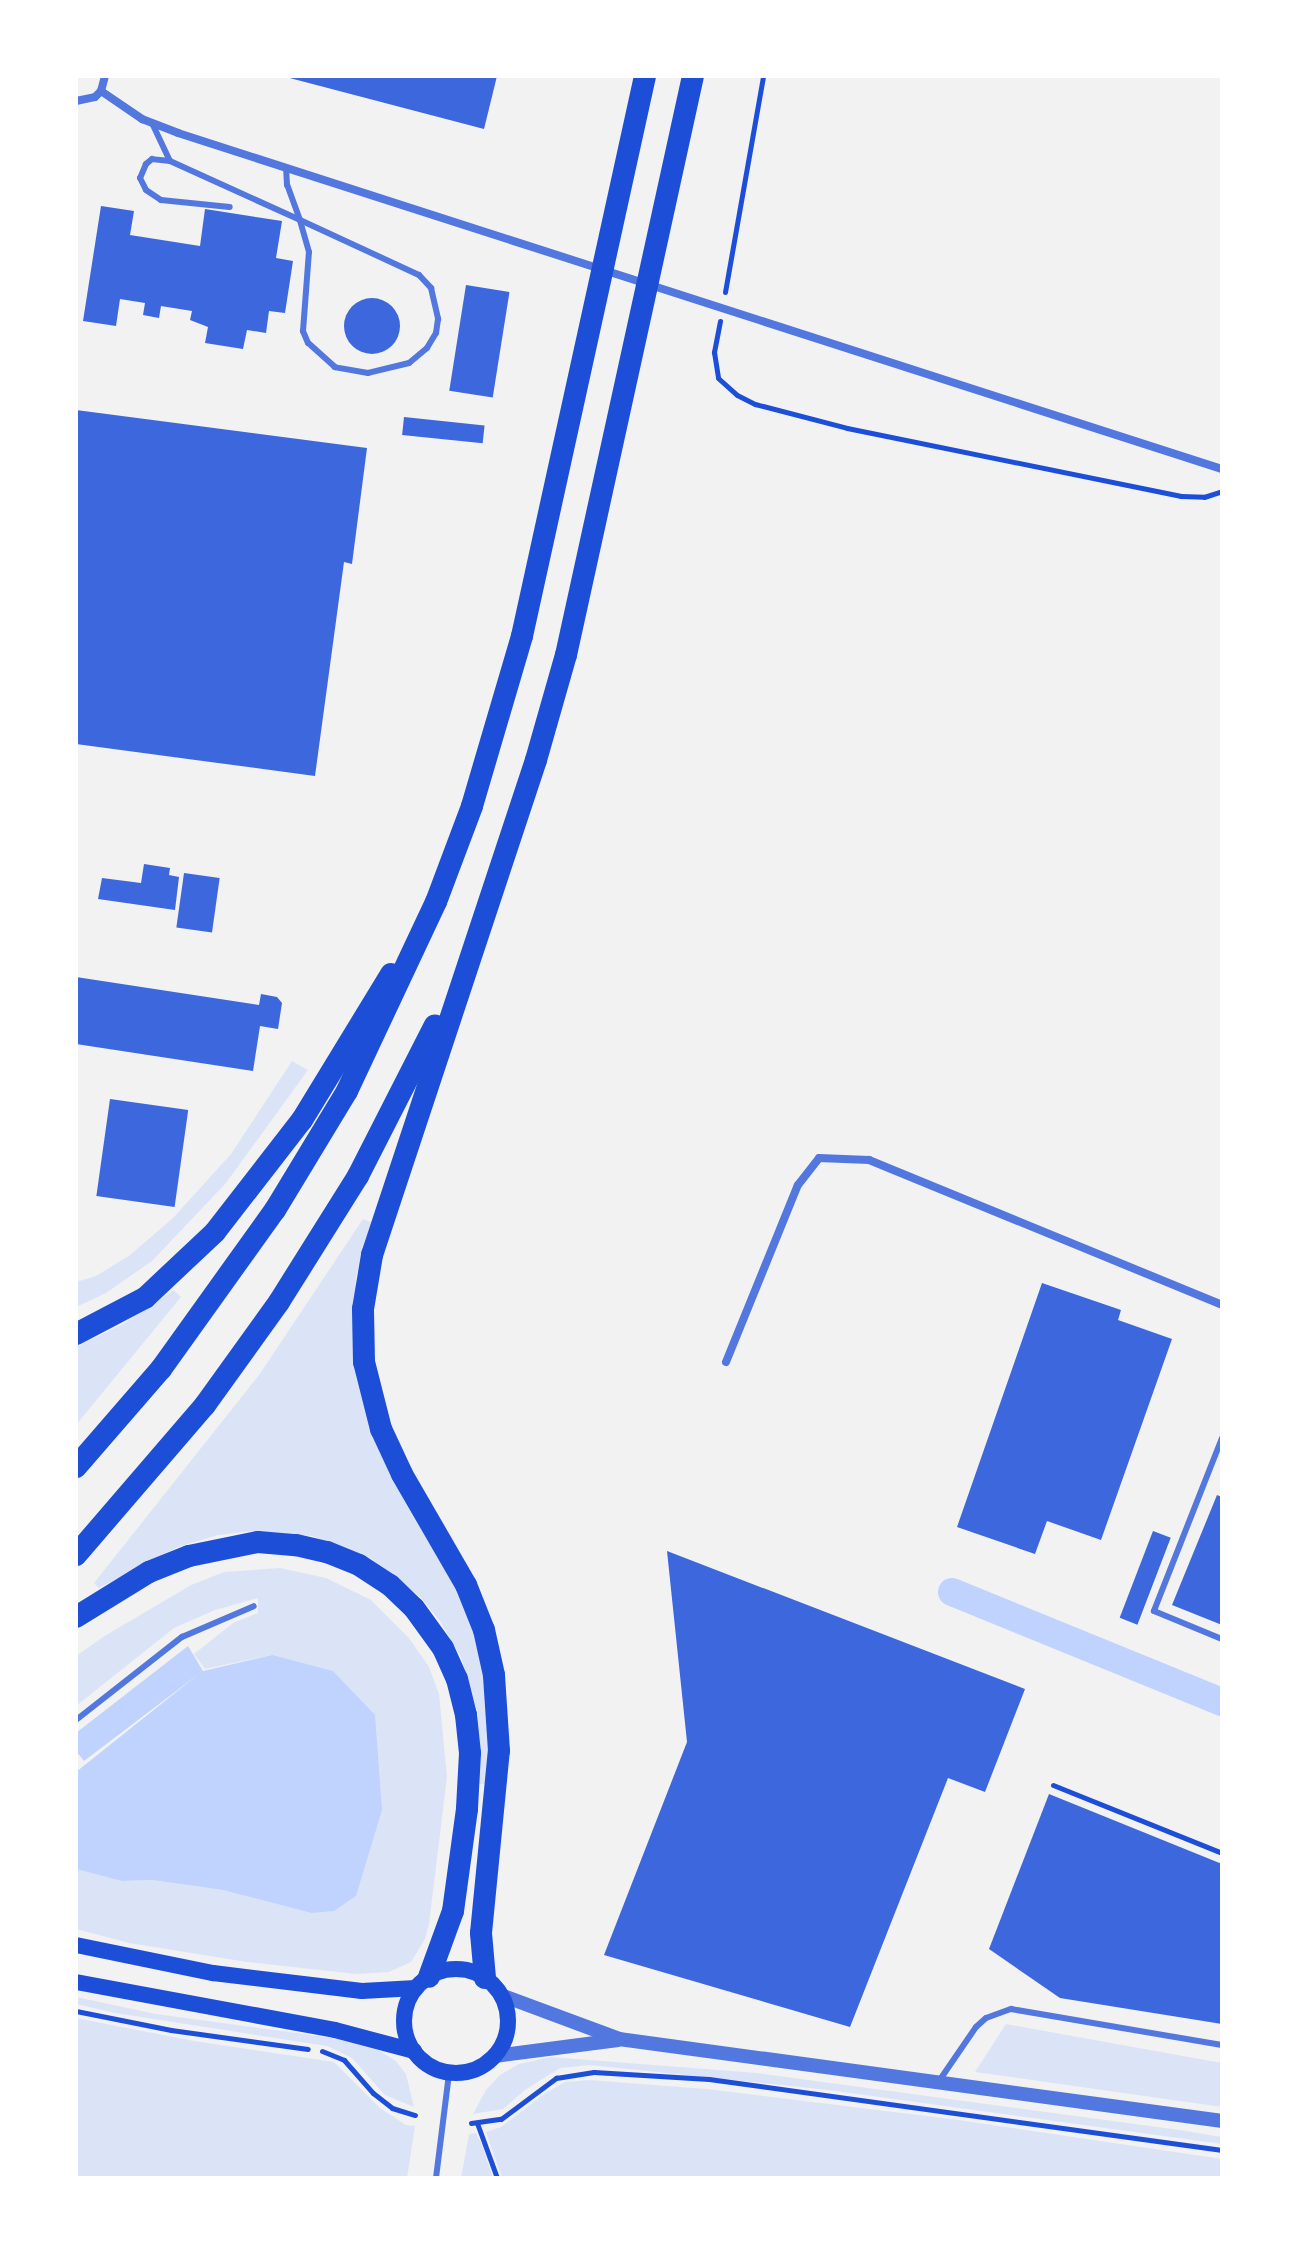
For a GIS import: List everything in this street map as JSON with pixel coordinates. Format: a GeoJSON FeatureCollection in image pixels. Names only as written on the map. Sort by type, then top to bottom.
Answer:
{"type":"FeatureCollection","features":[{"type":"Feature","properties":{"kind":"highway"},"geometry":{"type":"LineString","coordinates":[[76,1467],[161,1369],[275,1210],[353,1079],[409,966],[443,883],[485,766],[526,622],[645,76]]}},
{"type":"Feature","properties":{"kind":"highway"},"geometry":{"type":"LineString","coordinates":[[485,1978],[481,1933],[499,1751],[494,1675],[484,1630],[466,1585],[402,1474],[381,1429],[368,1387],[362,1338],[372,1255],[540,745],[583,586],[693,76]]}},
{"type":"Feature","properties":{"kind":"highway"},"geometry":{"type":"LineString","coordinates":[[76,1555],[205,1405],[320,1239],[423,1050],[474,935],[509,840]]}},
{"type":"Feature","properties":{"kind":"highway"},"geometry":{"type":"LineString","coordinates":[[76,1334],[145,1298],[189,1260],[240,1203],[318,1096],[443,883]]}},
{"type":"Feature","properties":{"kind":"highway"},"geometry":{"type":"LineString","coordinates":[[76,1617],[149,1572],[189,1556],[258,1542],[296,1545],[338,1556],[390,1585],[414,1608],[443,1648],[457,1679],[466,1715],[470,1753],[466,1821],[453,1911],[423,1982]]}},
{"type":"Feature","properties":{"kind":"main road"},"geometry":{"type":"LineString","coordinates":[[76,1945],[213,1973],[362,1991],[423,1982],[452,1969],[485,1978],[501,1995],[507,2007],[507,2033],[495,2056],[474,2070],[449,2073],[436,2069],[414,2051],[407,2040],[405,2013],[423,1982]]}},
{"type":"Feature","properties":{"kind":"main road"},"geometry":{"type":"LineString","coordinates":[[76,1982],[335,2030],[414,2051]]}},
{"type":"Feature","properties":{"kind":"street"},"geometry":{"type":"LineString","coordinates":[[76,104],[95,97],[101,91],[105,76]]}},
{"type":"Feature","properties":{"kind":"street"},"geometry":{"type":"LineString","coordinates":[[101,91],[152,123],[1222,469]]}},
{"type":"Feature","properties":{"kind":"street"},"geometry":{"type":"LineString","coordinates":[[726,1362],[798,1185],[819,1158],[869,1160],[1222,1305]]}},
{"type":"Feature","properties":{"kind":"street"},"geometry":{"type":"LineString","coordinates":[[501,1995],[619,2039],[1222,2121]]}},
{"type":"Feature","properties":{"kind":"street"},"geometry":{"type":"LineString","coordinates":[[495,2056],[619,2039]]}},
{"type":"Feature","properties":{"kind":"lane"},"geometry":{"type":"LineString","coordinates":[[152,123],[170,161]]}},
{"type":"Feature","properties":{"kind":"lane"},"geometry":{"type":"LineString","coordinates":[[230,207],[161,200],[146,190],[140,178],[146,164],[152,159],[170,161],[300,220],[419,275],[431,288],[437,302],[436,333],[427,348],[409,363],[368,373],[335,367],[308,343],[303,331],[309,252],[300,220],[287,185],[286,168]]}},
{"type":"Feature","properties":{"kind":"lane"},"geometry":{"type":"LineString","coordinates":[[1222,1438],[1154,1611],[1222,1639]]}},
{"type":"Feature","properties":{"kind":"lane"},"geometry":{"type":"LineString","coordinates":[[76,1720],[182,1637],[254,1606]]}},
{"type":"Feature","properties":{"kind":"lane"},"geometry":{"type":"LineString","coordinates":[[939,2081],[976,2027],[986,2018],[1011,2009],[1222,2045]]}},
{"type":"Feature","properties":{"kind":"lane"},"geometry":{"type":"LineString","coordinates":[[436,2178],[449,2073]]}},
{"type":"Feature","properties":{"kind":"path"},"geometry":{"type":"LineString","coordinates":[[1053,1785],[1222,1853]]}},
{"type":"Feature","properties":{"kind":"path"},"geometry":{"type":"LineString","coordinates":[[76,2011],[171,2030],[326,2052],[351,2065],[381,2101],[415,2115]]}},
{"type":"Feature","properties":{"kind":"path"},"geometry":{"type":"LineString","coordinates":[[497,2178],[474,2123],[501,2119],[556,2078],[594,2072],[709,2079],[1167,2139],[1222,2150]]}},
{"type":"Feature","properties":{"kind":"shaded area"},"geometry":{"type":"Polygon","coordinates":[[[292,1061],[308,1070],[226,1183],[152,1261],[106,1293],[76,1307],[76,1282],[96,1276],[130,1255],[173,1218],[231,1154],[292,1061]]]}},
{"type":"Feature","properties":{"kind":"shaded area"},"geometry":{"type":"Polygon","coordinates":[[[363,1219],[371,1222],[356,1277],[354,1339],[458,1587],[483,1658],[490,1731],[487,1784],[478,1784],[478,1715],[461,1657],[440,1621],[420,1597],[370,1558],[312,1536],[253,1531],[218,1535],[178,1547],[99,1588],[94,1583],[259,1375],[363,1219]]]}},
{"type":"Feature","properties":{"kind":"shaded area"},"geometry":{"type":"Polygon","coordinates":[[[174,1290],[181,1297],[76,1425],[76,1347],[125,1323],[174,1290]]]}},
{"type":"Feature","properties":{"kind":"shaded area"},"geometry":{"type":"Polygon","coordinates":[[[280,1568],[326,1578],[371,1600],[409,1638],[429,1667],[439,1694],[447,1777],[429,1924],[425,1939],[411,1962],[389,1972],[356,1974],[247,1962],[129,1943],[76,1929],[76,1869],[122,1881],[152,1880],[223,1890],[311,1913],[272,1655],[205,1669],[194,1654],[233,1623],[258,1613],[258,1598],[215,1610],[174,1628],[76,1706],[76,1656],[103,1637],[191,1585],[224,1572],[280,1568]]]}},
{"type":"Feature","properties":{"kind":"shaded area"},"geometry":{"type":"Polygon","coordinates":[[[76,1997],[156,2014],[333,2038],[378,2050],[396,2061],[406,2074],[414,2107],[385,2095],[352,2058],[327,2046],[115,2013],[76,2004],[76,1997]]]}},
{"type":"Feature","properties":{"kind":"shaded area"},"geometry":{"type":"Polygon","coordinates":[[[76,2018],[194,2041],[334,2062],[380,2108],[406,2125],[415,2126],[407,2178],[76,2178],[76,2018]]]}},
{"type":"Feature","properties":{"kind":"shaded area"},"geometry":{"type":"Polygon","coordinates":[[[1006,2024],[1222,2063],[1222,2107],[975,2072],[1006,2024]]]}},
{"type":"Feature","properties":{"kind":"shaded area"},"geometry":{"type":"Polygon","coordinates":[[[551,2057],[757,2073],[1180,2130],[1222,2137],[1222,2144],[828,2090],[590,2065],[560,2068],[525,2090],[503,2109],[473,2114],[486,2090],[500,2075],[519,2064],[551,2057]]]}},
{"type":"Feature","properties":{"kind":"shaded area"},"geometry":{"type":"Polygon","coordinates":[[[589,2080],[707,2089],[959,2120],[1222,2159],[1222,2178],[502,2178],[486,2132],[501,2127],[565,2082],[589,2080]]]}},
{"type":"Feature","properties":{"kind":"shaded area"},"geometry":{"type":"Polygon","coordinates":[[[476,2133],[493,2178],[461,2178],[469,2134],[476,2133]]]}},
{"type":"Feature","properties":{"kind":"water"},"geometry":{"type":"Polygon","coordinates":[[[188,1646],[203,1671],[272,1655],[333,1671],[375,1715],[382,1810],[356,1896],[334,1911],[311,1913],[223,1890],[152,1880],[122,1881],[76,1869],[76,1772],[200,1673],[84,1761],[76,1751],[76,1733],[188,1646]]]}},
{"type":"Feature","properties":{"kind":"building"},"geometry":{"type":"Polygon","coordinates":[[[282,76],[497,76],[484,129],[282,76]]]}},
{"type":"Feature","properties":{"kind":"building"},"geometry":{"type":"Polygon","coordinates":[[[101,206],[134,211],[130,235],[200,246],[205,209],[282,221],[276,258],[293,261],[285,313],[269,311],[266,333],[247,330],[243,349],[205,343],[208,327],[190,320],[192,311],[161,306],[159,318],[143,315],[145,303],[120,299],[116,326],[83,321],[101,206]]]}},
{"type":"Feature","properties":{"kind":"building"},"geometry":{"type":"Polygon","coordinates":[[[466,285],[509,292],[493,398],[449,391],[466,285]]]}},
{"type":"Feature","properties":{"kind":"building"},"geometry":{"type":"Polygon","coordinates":[[[372,298],[392,306],[400,326],[392,346],[372,354],[352,346],[344,326],[352,306],[372,298]]]}},
{"type":"Feature","properties":{"kind":"building"},"geometry":{"type":"Polygon","coordinates":[[[76,410],[367,448],[352,564],[344,562],[315,776],[76,744],[76,410]]]}},
{"type":"Feature","properties":{"kind":"building"},"geometry":{"type":"Polygon","coordinates":[[[404,417],[485,425],[483,443],[402,435],[404,417]]]}},
{"type":"Feature","properties":{"kind":"building"},"geometry":{"type":"Polygon","coordinates":[[[144,864],[170,868],[169,875],[179,877],[175,910],[98,899],[102,878],[141,883],[144,864]]]}},
{"type":"Feature","properties":{"kind":"building"},"geometry":{"type":"Polygon","coordinates":[[[184,873],[220,878],[212,932],[176,927],[184,873]]]}},
{"type":"Feature","properties":{"kind":"building"},"geometry":{"type":"Polygon","coordinates":[[[76,977],[259,1005],[261,994],[277,997],[282,1003],[278,1029],[260,1026],[253,1071],[76,1044],[76,977]]]}},
{"type":"Feature","properties":{"kind":"building"},"geometry":{"type":"Polygon","coordinates":[[[110,1099],[188,1110],[175,1207],[96,1196],[110,1099]]]}},
{"type":"Feature","properties":{"kind":"building"},"geometry":{"type":"Polygon","coordinates":[[[1042,1283],[1121,1310],[1118,1320],[1172,1339],[1101,1540],[1047,1521],[1035,1554],[957,1527],[1042,1283]]]}},
{"type":"Feature","properties":{"kind":"building"},"geometry":{"type":"Polygon","coordinates":[[[1217,1495],[1222,1497],[1222,1625],[1172,1605],[1217,1495]]]}},
{"type":"Feature","properties":{"kind":"building"},"geometry":{"type":"Polygon","coordinates":[[[1153,1531],[1171,1538],[1137,1625],[1120,1618],[1153,1531]]]}},
{"type":"Feature","properties":{"kind":"building"},"geometry":{"type":"Polygon","coordinates":[[[667,1551],[1025,1689],[985,1792],[948,1778],[850,2027],[604,1955],[687,1742],[667,1551]]]}},
{"type":"Feature","properties":{"kind":"building"},"geometry":{"type":"Polygon","coordinates":[[[1049,1794],[1222,1864],[1222,2024],[1060,1998],[989,1949],[1049,1794]]]}},
{"type":"Feature","properties":{"kind":"waterway"},"geometry":{"type":"LineString","coordinates":[[952,1592],[1222,1702]]}}]}
